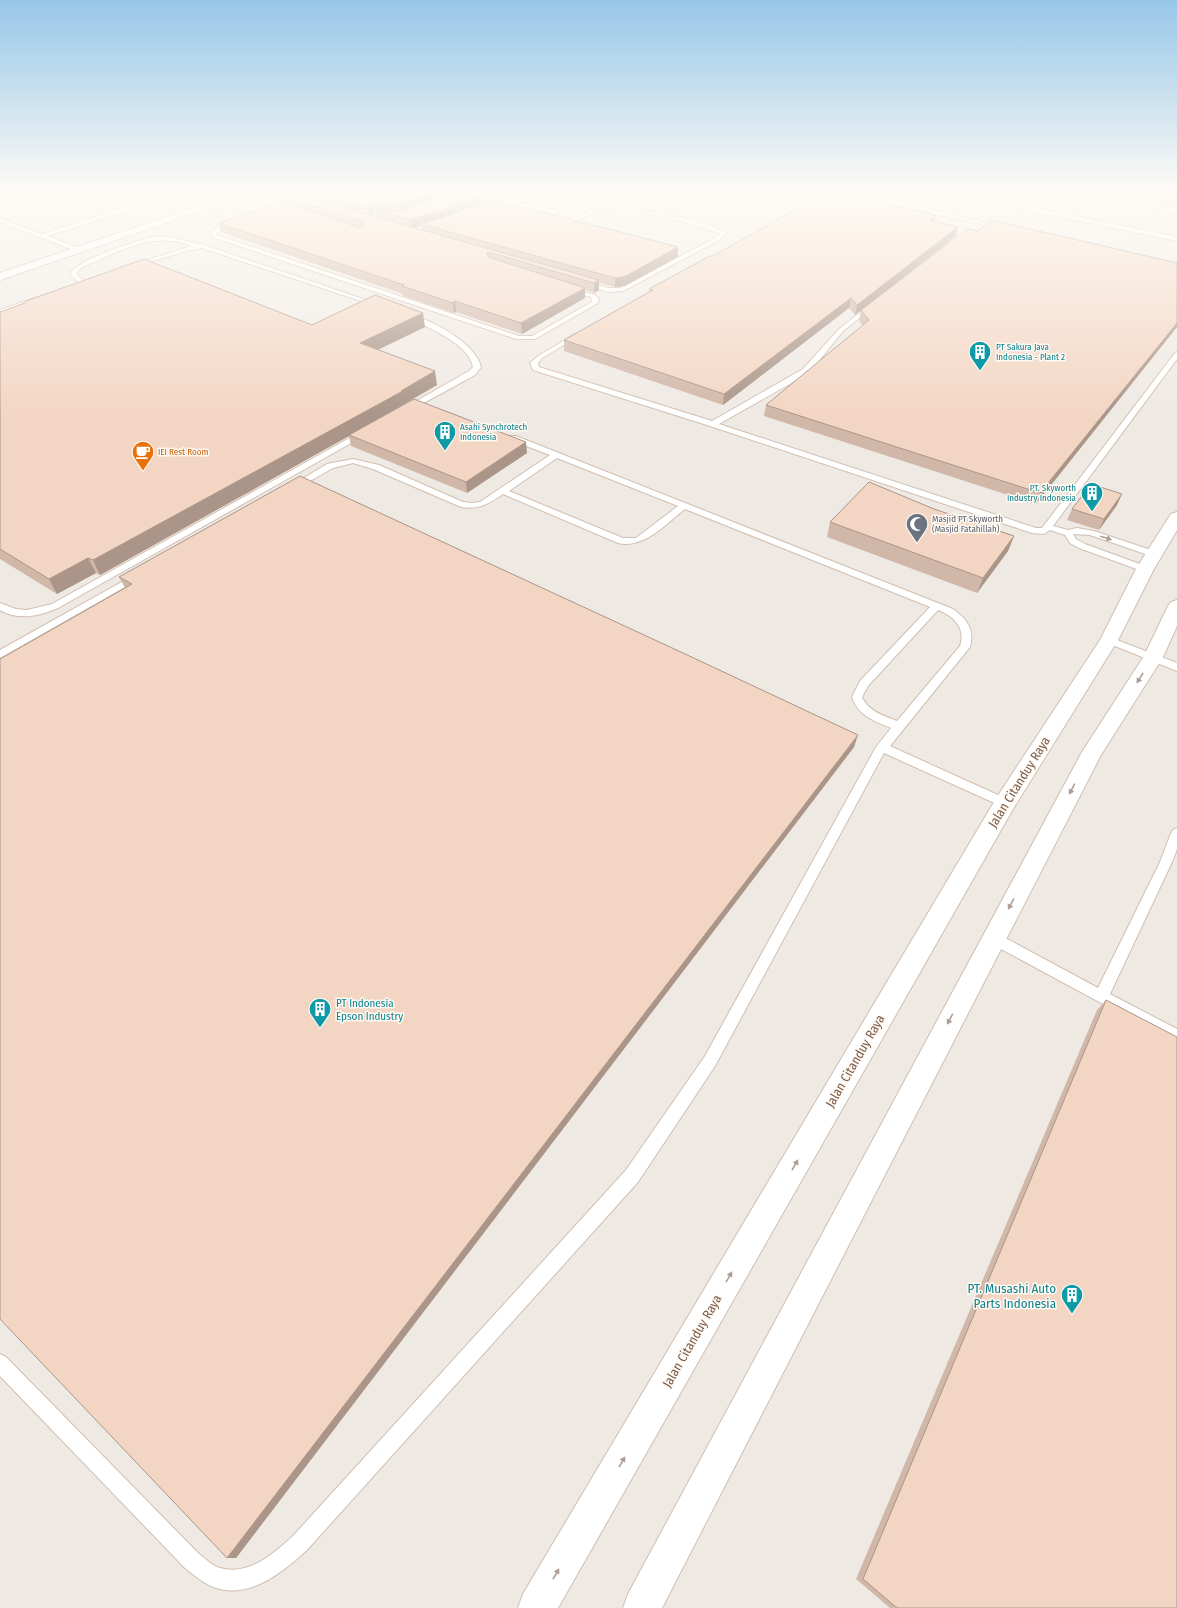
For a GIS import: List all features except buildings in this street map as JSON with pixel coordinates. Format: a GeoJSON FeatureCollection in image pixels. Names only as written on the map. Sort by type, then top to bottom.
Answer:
{"type":"FeatureCollection","features":[{"type":"Feature","properties":{"kind":"street"},"geometry":{"type":"LineString","coordinates":[[0,277],[32,266]]}},
{"type":"Feature","properties":{"kind":"street","name":"Jalan Citanduy Raya"},"geometry":{"type":"LineString","coordinates":[[537,1608],[1005,804],[1109,640],[1149,561],[1177,517]]}},
{"type":"Feature","properties":{"kind":"street"},"geometry":{"type":"LineString","coordinates":[[642,1608],[1092,752],[1165,662],[1177,606]]}},
{"type":"Feature","properties":{"kind":"lane"},"geometry":{"type":"LineString","coordinates":[[80,266],[74,272],[74,276],[83,283]]}},
{"type":"Feature","properties":{"kind":"lane"},"geometry":{"type":"LineString","coordinates":[[127,269],[136,266]]}},
{"type":"Feature","properties":{"kind":"lane"},"geometry":{"type":"LineString","coordinates":[[264,266],[387,308]]}},
{"type":"Feature","properties":{"kind":"lane"},"geometry":{"type":"LineString","coordinates":[[304,266],[518,338],[533,338],[595,303],[596,299],[593,296],[562,287]]}},
{"type":"Feature","properties":{"kind":"lane"},"geometry":{"type":"LineString","coordinates":[[578,281],[608,290],[621,290],[666,266]]}},
{"type":"Feature","properties":{"kind":"lane"},"geometry":{"type":"LineString","coordinates":[[76,285],[90,280]]}},
{"type":"Feature","properties":{"kind":"lane"},"geometry":{"type":"LineString","coordinates":[[0,312],[48,295]]}},
{"type":"Feature","properties":{"kind":"lane"},"geometry":{"type":"LineString","coordinates":[[713,424],[806,371],[841,330],[878,301]]}},
{"type":"Feature","properties":{"kind":"lane"},"geometry":{"type":"LineString","coordinates":[[26,302],[32,307],[32,310]]}},
{"type":"Feature","properties":{"kind":"lane"},"geometry":{"type":"LineString","coordinates":[[400,414],[425,403],[472,373],[477,367],[476,361],[448,333],[402,314]]}},
{"type":"Feature","properties":{"kind":"lane"},"geometry":{"type":"LineString","coordinates":[[581,333],[540,357],[534,363],[536,368],[713,424],[1023,528],[1044,531],[1177,354]]}},
{"type":"Feature","properties":{"kind":"lane"},"geometry":{"type":"LineString","coordinates":[[0,606],[15,613],[26,615],[55,606],[373,429]]}},
{"type":"Feature","properties":{"kind":"lane"},"geometry":{"type":"LineString","coordinates":[[0,1363],[192,1562],[217,1578],[247,1579],[276,1565],[300,1543],[632,1176],[710,1060],[882,747],[965,647],[969,638],[961,620],[950,611],[506,435]]}},
{"type":"Feature","properties":{"kind":"lane"},"geometry":{"type":"LineString","coordinates":[[284,492],[330,466],[341,462],[353,461],[365,462],[460,504],[472,506],[483,504],[556,455]]}},
{"type":"Feature","properties":{"kind":"lane"},"geometry":{"type":"LineString","coordinates":[[502,491],[621,541],[630,542],[639,540],[685,505]]}},
{"type":"Feature","properties":{"kind":"lane"},"geometry":{"type":"LineString","coordinates":[[1048,527],[1068,533],[1077,531],[1090,533],[1149,561]]}},
{"type":"Feature","properties":{"kind":"lane"},"geometry":{"type":"LineString","coordinates":[[1068,533],[1074,541],[1082,546],[1149,561]]}},
{"type":"Feature","properties":{"kind":"lane"},"geometry":{"type":"LineString","coordinates":[[0,655],[142,573]]}},
{"type":"Feature","properties":{"kind":"lane"},"geometry":{"type":"LineString","coordinates":[[899,727],[862,709],[858,704],[857,697],[864,684],[936,606]]}},
{"type":"Feature","properties":{"kind":"lane"},"geometry":{"type":"LineString","coordinates":[[1109,640],[1165,662]]}},
{"type":"Feature","properties":{"kind":"lane"},"geometry":{"type":"LineString","coordinates":[[882,747],[1005,804]]}},
{"type":"Feature","properties":{"kind":"lane"},"geometry":{"type":"LineString","coordinates":[[1101,997],[1166,862],[1177,832]]}},
{"type":"Feature","properties":{"kind":"lane"},"geometry":{"type":"LineString","coordinates":[[993,938],[1177,1037]]}},
{"type":"Feature","properties":{"kind":"shaded area"},"geometry":{"type":"Polygon","coordinates":[[[0,266],[1177,266],[1177,1608],[0,1608],[0,266]]]}},
{"type":"Feature","properties":{"kind":"place","name":"PT Sakura Java Indonesia - Plant 2"},"geometry":{"type":"Point","coordinates":[980,372]}},
{"type":"Feature","properties":{"kind":"place","name":"Asahi Synchrotech Indonesia"},"geometry":{"type":"Point","coordinates":[445,452]}},
{"type":"Feature","properties":{"kind":"place","name":"IEI Rest Room"},"geometry":{"type":"Point","coordinates":[143,472]}},
{"type":"Feature","properties":{"kind":"place","name":"PT. Skyworth Industry Indonesia"},"geometry":{"type":"Point","coordinates":[1092,512]}},
{"type":"Feature","properties":{"kind":"place","name":"Masjid PT Skyworth (Masjid Fatahillah)"},"geometry":{"type":"Point","coordinates":[917,544]}},
{"type":"Feature","properties":{"kind":"place","name":"PT Indonesia Epson Industry"},"geometry":{"type":"Point","coordinates":[320,1028]}},
{"type":"Feature","properties":{"kind":"place","name":"PT. Musashi Auto Parts Indonesia"},"geometry":{"type":"Point","coordinates":[1072,1314]}}]}
